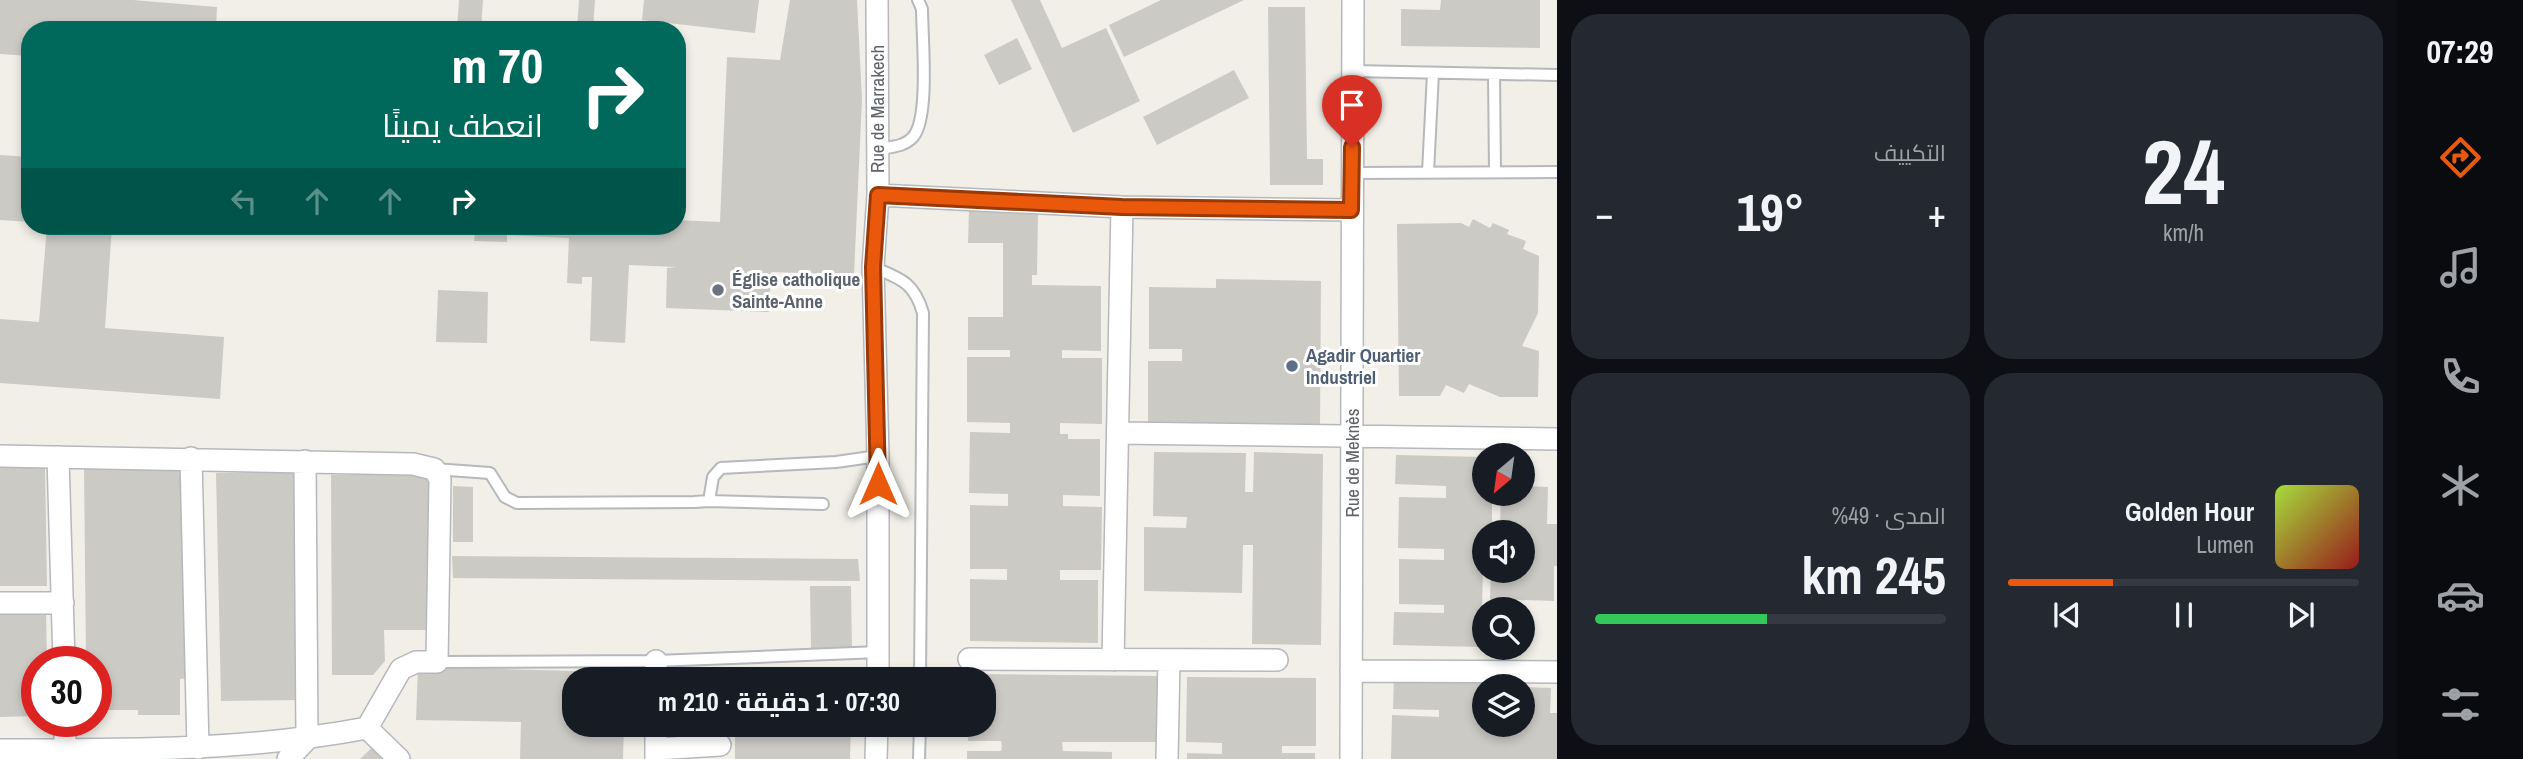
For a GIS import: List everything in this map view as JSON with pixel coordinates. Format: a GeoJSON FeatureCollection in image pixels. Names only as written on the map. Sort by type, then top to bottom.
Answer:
{"type":"FeatureCollection","features":[{"type":"Feature","properties":{"kind":"street","name":"Rue de Marrakech"},"geometry":{"type":"LineString","coordinates":[[877,0],[878,195],[873,267],[878,456],[878,667]]}},
{"type":"Feature","properties":{"kind":"street","name":"Rue de Meknès"},"geometry":{"type":"LineString","coordinates":[[1351,759],[1353,0]]}},
{"type":"Feature","properties":{"kind":"street"},"geometry":{"type":"LineString","coordinates":[[878,195],[1122,207],[1351,210]]}},
{"type":"Feature","properties":{"kind":"street"},"geometry":{"type":"LineString","coordinates":[[1113,660],[1122,207]]}},
{"type":"Feature","properties":{"kind":"street"},"geometry":{"type":"LineString","coordinates":[[1118,433],[1557,439]]}},
{"type":"Feature","properties":{"kind":"street"},"geometry":{"type":"LineString","coordinates":[[0,456],[413,464],[434,468],[440,479],[437,662],[416,662],[401,669],[368,728],[307,740],[198,748],[175,754],[65,750],[35,755],[0,750]]}},
{"type":"Feature","properties":{"kind":"street"},"geometry":{"type":"LineString","coordinates":[[58,457],[64,646]]}},
{"type":"Feature","properties":{"kind":"street"},"geometry":{"type":"LineString","coordinates":[[191,458],[198,748]]}},
{"type":"Feature","properties":{"kind":"street"},"geometry":{"type":"LineString","coordinates":[[288,759],[307,740],[304,461]]}},
{"type":"Feature","properties":{"kind":"street"},"geometry":{"type":"LineString","coordinates":[[0,603],[63,603]]}},
{"type":"Feature","properties":{"kind":"street"},"geometry":{"type":"LineString","coordinates":[[969,659],[1277,660]]}},
{"type":"Feature","properties":{"kind":"street"},"geometry":{"type":"LineString","coordinates":[[1167,759],[1169,660]]}},
{"type":"Feature","properties":{"kind":"street"},"geometry":{"type":"LineString","coordinates":[[1352,671],[1557,672]]}},
{"type":"Feature","properties":{"kind":"street"},"geometry":{"type":"LineString","coordinates":[[368,728],[399,759]]}},
{"type":"Feature","properties":{"kind":"street"},"geometry":{"type":"LineString","coordinates":[[65,737],[65,750]]}},
{"type":"Feature","properties":{"kind":"street"},"geometry":{"type":"LineString","coordinates":[[876,759],[877,737]]}},
{"type":"Feature","properties":{"kind":"street"},"geometry":{"type":"LineString","coordinates":[[656,754],[720,745]]}},
{"type":"Feature","properties":{"kind":"lane"},"geometry":{"type":"LineString","coordinates":[[878,149],[900,146],[914,136],[920,121],[923,101],[923,48],[922,9],[918,0]]}},
{"type":"Feature","properties":{"kind":"lane"},"geometry":{"type":"LineString","coordinates":[[1352,71],[1557,75]]}},
{"type":"Feature","properties":{"kind":"lane"},"geometry":{"type":"LineString","coordinates":[[1428,172],[1433,73]]}},
{"type":"Feature","properties":{"kind":"lane"},"geometry":{"type":"LineString","coordinates":[[1494,74],[1495,172]]}},
{"type":"Feature","properties":{"kind":"lane"},"geometry":{"type":"LineString","coordinates":[[1351,173],[1557,172]]}},
{"type":"Feature","properties":{"kind":"lane"},"geometry":{"type":"LineString","coordinates":[[873,267],[902,279],[917,293],[923,313],[920,667]]}},
{"type":"Feature","properties":{"kind":"lane"},"geometry":{"type":"LineString","coordinates":[[709,501],[713,477],[721,468],[836,462],[878,456]]}},
{"type":"Feature","properties":{"kind":"lane"},"geometry":{"type":"LineString","coordinates":[[434,468],[490,474],[505,497],[517,503],[709,501],[823,504]]}},
{"type":"Feature","properties":{"kind":"lane"},"geometry":{"type":"LineString","coordinates":[[693,667],[879,652]]}},
{"type":"Feature","properties":{"kind":"lane"},"geometry":{"type":"LineString","coordinates":[[437,662],[574,667]]}},
{"type":"Feature","properties":{"kind":"lane"},"geometry":{"type":"LineString","coordinates":[[919,759],[920,737]]}},
{"type":"Feature","properties":{"kind":"building"},"geometry":{"type":"Polygon","coordinates":[[[0,0],[133,0],[217,7],[216,21],[21,21],[21,55],[0,54],[0,0]]]}},
{"type":"Feature","properties":{"kind":"building"},"geometry":{"type":"Polygon","coordinates":[[[459,0],[483,0],[482,21],[458,21],[459,0]]]}},
{"type":"Feature","properties":{"kind":"building"},"geometry":{"type":"Polygon","coordinates":[[[579,0],[595,0],[594,21],[578,21],[579,0]]]}},
{"type":"Feature","properties":{"kind":"building"},"geometry":{"type":"Polygon","coordinates":[[[644,0],[759,0],[755,33],[686,25],[686,21],[642,20],[644,0]]]}},
{"type":"Feature","properties":{"kind":"building"},"geometry":{"type":"Polygon","coordinates":[[[790,0],[857,0],[862,99],[854,275],[771,272],[769,312],[666,308],[667,268],[677,267],[629,265],[625,343],[590,341],[592,277],[582,277],[582,284],[567,283],[569,238],[507,235],[686,235],[686,220],[720,222],[727,57],[780,60],[790,0]]]}},
{"type":"Feature","properties":{"kind":"building"},"geometry":{"type":"Polygon","coordinates":[[[1011,0],[1040,0],[1062,48],[1106,28],[1140,101],[1073,133],[1011,0]]]}},
{"type":"Feature","properties":{"kind":"building"},"geometry":{"type":"Polygon","coordinates":[[[1161,0],[1244,0],[1124,57],[1109,25],[1161,0]]]}},
{"type":"Feature","properties":{"kind":"building"},"geometry":{"type":"Polygon","coordinates":[[[1441,0],[1540,0],[1540,48],[1401,46],[1401,9],[1440,10],[1441,0]]]}},
{"type":"Feature","properties":{"kind":"building"},"geometry":{"type":"Polygon","coordinates":[[[1268,7],[1305,7],[1307,159],[1323,159],[1323,185],[1270,185],[1268,7]]]}},
{"type":"Feature","properties":{"kind":"building"},"geometry":{"type":"Polygon","coordinates":[[[1017,38],[1032,69],[999,85],[984,55],[1017,38]]]}},
{"type":"Feature","properties":{"kind":"building"},"geometry":{"type":"Polygon","coordinates":[[[1234,70],[1249,98],[1157,145],[1143,117],[1234,70]]]}},
{"type":"Feature","properties":{"kind":"building"},"geometry":{"type":"Polygon","coordinates":[[[0,155],[21,156],[21,221],[0,220],[0,155]]]}},
{"type":"Feature","properties":{"kind":"building"},"geometry":{"type":"Polygon","coordinates":[[[969,210],[1038,211],[1037,275],[1032,275],[1032,285],[1101,286],[1101,351],[1062,350],[1062,358],[1102,358],[1102,424],[1060,423],[1060,434],[1068,434],[1068,439],[1100,439],[1100,496],[1063,495],[1063,506],[1102,507],[1101,570],[1060,570],[1060,580],[1098,580],[1098,643],[970,641],[970,579],[1007,580],[1007,569],[970,569],[970,505],[1008,506],[1008,494],[969,493],[970,432],[1010,433],[1010,423],[967,422],[967,357],[1010,357],[1010,350],[968,350],[968,317],[1003,317],[1003,243],[968,243],[969,210]]]}},
{"type":"Feature","properties":{"kind":"building"},"geometry":{"type":"Polygon","coordinates":[[[1473,219],[1490,228],[1493,223],[1509,230],[1507,234],[1526,241],[1523,249],[1539,256],[1538,313],[1522,346],[1539,351],[1538,397],[1500,397],[1469,384],[1464,393],[1446,385],[1440,396],[1399,396],[1397,224],[1461,223],[1469,227],[1473,219]]]}},
{"type":"Feature","properties":{"kind":"building"},"geometry":{"type":"Polygon","coordinates":[[[46,235],[111,235],[105,328],[224,337],[220,399],[0,383],[0,319],[39,322],[46,235]]]}},
{"type":"Feature","properties":{"kind":"building"},"geometry":{"type":"Polygon","coordinates":[[[475,235],[507,235],[507,242],[474,241],[475,235]]]}},
{"type":"Feature","properties":{"kind":"building"},"geometry":{"type":"Polygon","coordinates":[[[1216,279],[1321,281],[1320,424],[1148,422],[1148,361],[1182,361],[1182,349],[1149,349],[1149,287],[1216,288],[1216,279]]]}},
{"type":"Feature","properties":{"kind":"building"},"geometry":{"type":"Polygon","coordinates":[[[438,290],[488,292],[487,343],[436,342],[438,290]]]}},
{"type":"Feature","properties":{"kind":"building"},"geometry":{"type":"Polygon","coordinates":[[[1154,452],[1246,453],[1245,492],[1253,492],[1254,452],[1323,454],[1321,645],[1252,644],[1253,545],[1243,545],[1242,593],[1144,591],[1144,527],[1186,528],[1187,517],[1153,516],[1154,452]]]}},
{"type":"Feature","properties":{"kind":"building"},"geometry":{"type":"Polygon","coordinates":[[[1396,455],[1472,457],[1472,506],[1492,506],[1492,520],[1472,520],[1472,583],[1483,583],[1482,597],[1472,597],[1472,647],[1393,645],[1394,612],[1444,613],[1444,605],[1399,604],[1399,559],[1444,560],[1444,549],[1398,548],[1399,497],[1446,498],[1446,486],[1395,484],[1396,455]]]}},
{"type":"Feature","properties":{"kind":"building"},"geometry":{"type":"Polygon","coordinates":[[[45,465],[47,586],[0,586],[0,466],[45,465]]]}},
{"type":"Feature","properties":{"kind":"building"},"geometry":{"type":"Polygon","coordinates":[[[84,469],[188,469],[189,678],[180,679],[180,715],[138,715],[138,710],[112,710],[112,646],[86,646],[84,469]]]}},
{"type":"Feature","properties":{"kind":"building"},"geometry":{"type":"Polygon","coordinates":[[[298,472],[304,700],[221,701],[216,473],[298,472]]]}},
{"type":"Feature","properties":{"kind":"building"},"geometry":{"type":"Polygon","coordinates":[[[331,475],[434,475],[435,630],[384,630],[385,661],[373,675],[332,675],[331,475]]]}},
{"type":"Feature","properties":{"kind":"building"},"geometry":{"type":"Polygon","coordinates":[[[453,486],[473,487],[473,542],[453,542],[453,486]]]}},
{"type":"Feature","properties":{"kind":"building"},"geometry":{"type":"Polygon","coordinates":[[[1535,486],[1548,487],[1547,524],[1557,524],[1554,601],[1535,600],[1535,597],[1490,597],[1491,583],[1535,583],[1535,520],[1500,520],[1501,506],[1535,506],[1535,486]]]}},
{"type":"Feature","properties":{"kind":"building"},"geometry":{"type":"Polygon","coordinates":[[[452,556],[858,559],[860,581],[453,578],[452,556]]]}},
{"type":"Feature","properties":{"kind":"building"},"geometry":{"type":"Polygon","coordinates":[[[810,586],[851,586],[852,649],[811,649],[810,586]]]}},
{"type":"Feature","properties":{"kind":"building"},"geometry":{"type":"Polygon","coordinates":[[[46,612],[47,646],[21,646],[21,716],[0,717],[0,613],[46,612]]]}},
{"type":"Feature","properties":{"kind":"building"},"geometry":{"type":"Polygon","coordinates":[[[418,667],[562,671],[562,737],[624,737],[623,759],[520,759],[521,722],[416,720],[418,667]]]}},
{"type":"Feature","properties":{"kind":"building"},"geometry":{"type":"Polygon","coordinates":[[[996,674],[1161,676],[1161,742],[1062,742],[1063,751],[1112,752],[1112,759],[967,759],[967,751],[1001,751],[1002,746],[1001,741],[968,741],[968,737],[996,737],[996,674]]]}},
{"type":"Feature","properties":{"kind":"building"},"geometry":{"type":"Polygon","coordinates":[[[1187,677],[1316,678],[1316,746],[1282,746],[1282,753],[1315,753],[1315,759],[1187,759],[1187,753],[1222,754],[1222,743],[1186,742],[1187,677]]]}},
{"type":"Feature","properties":{"kind":"building"},"geometry":{"type":"Polygon","coordinates":[[[1394,677],[1472,679],[1472,737],[1535,737],[1535,687],[1551,688],[1550,713],[1557,713],[1557,759],[1391,759],[1392,715],[1439,717],[1439,710],[1393,709],[1394,677]]]}},
{"type":"Feature","properties":{"kind":"building"},"geometry":{"type":"Polygon","coordinates":[[[735,737],[851,737],[850,759],[735,759],[735,737]]]}},
{"type":"Feature","properties":{"kind":"building"},"geometry":{"type":"Polygon","coordinates":[[[377,743],[392,759],[360,759],[377,743]]]}},
{"type":"Feature","properties":{"kind":"place","name":"Église catholique Sainte-Anne"},"geometry":{"type":"Point","coordinates":[718,290]}},
{"type":"Feature","properties":{"kind":"place","name":"Agadir Quartier Industriel"},"geometry":{"type":"Point","coordinates":[1292,366]}},
{"type":"Feature","properties":{"kind":"route"},"geometry":{"type":"LineString","coordinates":[[878,484],[873,267],[878,195],[1122,207],[1351,210],[1352,147]]}}]}
